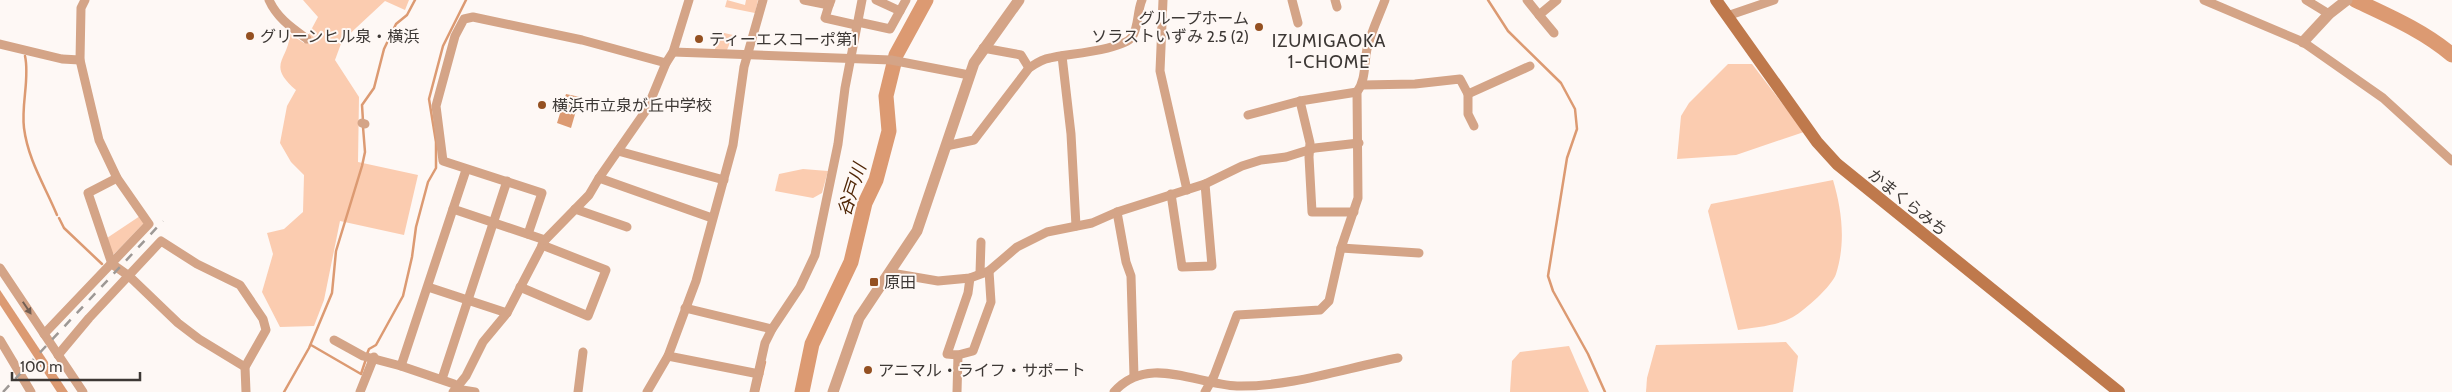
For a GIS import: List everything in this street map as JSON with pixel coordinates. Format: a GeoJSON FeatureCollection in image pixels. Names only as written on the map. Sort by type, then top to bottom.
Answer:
{"type":"FeatureCollection","features":[{"type":"Feature","properties":{"kind":"main road","name":"かまくらみち"},"geometry":{"type":"LineString","coordinates":[[1716,0],[1817,142],[1837,164],[2119,392]]}},
{"type":"Feature","properties":{"kind":"street"},"geometry":{"type":"LineString","coordinates":[[44,334],[149,224],[117,178],[99,140],[80,60],[81,8],[85,0]]}},
{"type":"Feature","properties":{"kind":"street"},"geometry":{"type":"LineString","coordinates":[[269,0],[274,10],[285,22],[307,39]]}},
{"type":"Feature","properties":{"kind":"street"},"geometry":{"type":"LineString","coordinates":[[454,391],[466,376],[483,342],[507,313],[544,243],[590,195],[599,178],[647,110],[672,52],[689,0]]}},
{"type":"Feature","properties":{"kind":"street"},"geometry":{"type":"LineString","coordinates":[[647,392],[668,356],[696,281],[733,145],[744,67],[762,0]]}},
{"type":"Feature","properties":{"kind":"street"},"geometry":{"type":"LineString","coordinates":[[804,0],[830,2],[826,18],[890,29],[906,0]]}},
{"type":"Feature","properties":{"kind":"street"},"geometry":{"type":"LineString","coordinates":[[754,392],[765,343],[800,287],[815,255],[838,144],[845,88],[862,0]]}},
{"type":"Feature","properties":{"kind":"street"},"geometry":{"type":"LineString","coordinates":[[876,0],[900,11]]}},
{"type":"Feature","properties":{"kind":"street"},"geometry":{"type":"LineString","coordinates":[[833,392],[859,318],[891,273],[917,231],[969,75],[984,48],[1019,0]]}},
{"type":"Feature","properties":{"kind":"street"},"geometry":{"type":"LineString","coordinates":[[946,146],[974,140],[1029,68],[1048,58],[1105,48],[1129,41],[1134,34],[1142,0]]}},
{"type":"Feature","properties":{"kind":"street"},"geometry":{"type":"LineString","coordinates":[[1163,0],[1160,71],[1187,190]]}},
{"type":"Feature","properties":{"kind":"street"},"geometry":{"type":"LineString","coordinates":[[1292,0],[1298,23]]}},
{"type":"Feature","properties":{"kind":"street"},"geometry":{"type":"LineString","coordinates":[[1205,392],[1214,376],[1237,315],[1320,310],[1326,306],[1336,276],[1340,248],[1358,198],[1360,88],[1369,42],[1385,0],[1393,0]]}},
{"type":"Feature","properties":{"kind":"street"},"geometry":{"type":"LineString","coordinates":[[1528,0],[1554,33]]}},
{"type":"Feature","properties":{"kind":"street"},"geometry":{"type":"LineString","coordinates":[[1539,15],[1557,0]]}},
{"type":"Feature","properties":{"kind":"street"},"geometry":{"type":"LineString","coordinates":[[1727,16],[1774,0]]}},
{"type":"Feature","properties":{"kind":"street"},"geometry":{"type":"LineString","coordinates":[[2204,0],[2303,42],[2383,98],[2452,161]]}},
{"type":"Feature","properties":{"kind":"street"},"geometry":{"type":"LineString","coordinates":[[2306,0],[2329,14]]}},
{"type":"Feature","properties":{"kind":"street"},"geometry":{"type":"LineString","coordinates":[[2303,42],[2329,14],[2346,0]]}},
{"type":"Feature","properties":{"kind":"street"},"geometry":{"type":"LineString","coordinates":[[528,234],[542,193],[443,161],[436,106],[455,36],[464,19],[473,17],[582,40],[666,63]]}},
{"type":"Feature","properties":{"kind":"street"},"geometry":{"type":"LineString","coordinates":[[0,44],[62,59],[80,60]]}},
{"type":"Feature","properties":{"kind":"street"},"geometry":{"type":"LineString","coordinates":[[984,48],[1020,55],[1029,68]]}},
{"type":"Feature","properties":{"kind":"street"},"geometry":{"type":"LineString","coordinates":[[672,52],[891,60],[969,75]]}},
{"type":"Feature","properties":{"kind":"street"},"geometry":{"type":"LineString","coordinates":[[1062,56],[1071,134],[1076,226]]}},
{"type":"Feature","properties":{"kind":"street"},"geometry":{"type":"LineString","coordinates":[[1468,94],[1530,66]]}},
{"type":"Feature","properties":{"kind":"street"},"geometry":{"type":"LineString","coordinates":[[1248,115],[1360,88],[1460,79],[1468,94],[1468,114],[1474,126]]}},
{"type":"Feature","properties":{"kind":"street"},"geometry":{"type":"LineString","coordinates":[[1300,101],[1310,149],[1312,212],[1354,212]]}},
{"type":"Feature","properties":{"kind":"street"},"geometry":{"type":"LineString","coordinates":[[891,273],[938,281],[970,278],[984,272],[1029,238],[1046,232],[1092,223],[1117,212],[1205,184],[1242,166],[1261,160],[1286,157],[1310,149],[1358,143]]}},
{"type":"Feature","properties":{"kind":"street"},"geometry":{"type":"LineString","coordinates":[[618,151],[724,180]]}},
{"type":"Feature","properties":{"kind":"street"},"geometry":{"type":"LineString","coordinates":[[401,366],[466,170]]}},
{"type":"Feature","properties":{"kind":"street"},"geometry":{"type":"LineString","coordinates":[[117,178],[88,193],[112,264],[199,340],[246,367]]}},
{"type":"Feature","properties":{"kind":"street"},"geometry":{"type":"LineString","coordinates":[[599,178],[712,218]]}},
{"type":"Feature","properties":{"kind":"street"},"geometry":{"type":"LineString","coordinates":[[442,379],[507,181]]}},
{"type":"Feature","properties":{"kind":"street"},"geometry":{"type":"LineString","coordinates":[[1171,194],[1182,267],[1212,266],[1205,184]]}},
{"type":"Feature","properties":{"kind":"street"},"geometry":{"type":"LineString","coordinates":[[452,209],[528,234],[606,270],[588,316],[520,287]]}},
{"type":"Feature","properties":{"kind":"street"},"geometry":{"type":"LineString","coordinates":[[575,209],[627,227]]}},
{"type":"Feature","properties":{"kind":"street"},"geometry":{"type":"LineString","coordinates":[[1117,212],[1126,262],[1131,276],[1134,376]]}},
{"type":"Feature","properties":{"kind":"street"},"geometry":{"type":"LineString","coordinates":[[58,355],[161,241],[197,264],[240,285],[263,320],[266,330],[246,367],[246,392]]}},
{"type":"Feature","properties":{"kind":"street"},"geometry":{"type":"LineString","coordinates":[[970,278],[968,293],[947,354],[958,355],[973,351],[991,302],[984,272],[981,242]]}},
{"type":"Feature","properties":{"kind":"street"},"geometry":{"type":"LineString","coordinates":[[1340,248],[1418,253]]}},
{"type":"Feature","properties":{"kind":"street"},"geometry":{"type":"LineString","coordinates":[[0,268],[83,392]]}},
{"type":"Feature","properties":{"kind":"street"},"geometry":{"type":"LineString","coordinates":[[428,287],[507,313]]}},
{"type":"Feature","properties":{"kind":"street"},"geometry":{"type":"LineString","coordinates":[[685,308],[772,329]]}},
{"type":"Feature","properties":{"kind":"street"},"geometry":{"type":"LineString","coordinates":[[0,340],[31,392]]}},
{"type":"Feature","properties":{"kind":"street"},"geometry":{"type":"LineString","coordinates":[[334,340],[363,356],[401,366],[454,384],[454,391]]}},
{"type":"Feature","properties":{"kind":"street"},"geometry":{"type":"LineString","coordinates":[[578,392],[583,352]]}},
{"type":"Feature","properties":{"kind":"street"},"geometry":{"type":"LineString","coordinates":[[957,392],[958,355]]}},
{"type":"Feature","properties":{"kind":"street"},"geometry":{"type":"LineString","coordinates":[[668,356],[759,374]]}},
{"type":"Feature","properties":{"kind":"street"},"geometry":{"type":"LineString","coordinates":[[360,392],[374,358]]}},
{"type":"Feature","properties":{"kind":"street"},"geometry":{"type":"LineString","coordinates":[[1114,392],[1123,381],[1134,376],[1164,373],[1235,386],[1315,377],[1398,358]]}},
{"type":"Feature","properties":{"kind":"street"},"geometry":{"type":"LineString","coordinates":[[454,391],[475,392]]}},
{"type":"Feature","properties":{"kind":"shaded area"},"geometry":{"type":"Polygon","coordinates":[[[303,0],[409,0],[405,10],[385,1],[342,41],[335,60],[359,97],[358,162],[418,175],[404,235],[340,221],[324,300],[314,326],[280,327],[262,292],[273,254],[267,233],[284,229],[303,212],[304,175],[291,162],[280,143],[287,106],[296,90],[287,81],[280,68],[290,34],[304,43],[318,17],[303,0]]]}},
{"type":"Feature","properties":{"kind":"shaded area"},"geometry":{"type":"Polygon","coordinates":[[[727,0],[745,5],[746,0],[758,0],[755,13],[725,7],[727,0]]]}},
{"type":"Feature","properties":{"kind":"shaded area"},"geometry":{"type":"Polygon","coordinates":[[[720,32],[733,35],[727,50],[715,49],[720,32]]]}},
{"type":"Feature","properties":{"kind":"shaded area"},"geometry":{"type":"Polygon","coordinates":[[[1728,64],[1752,64],[1804,132],[1736,155],[1677,159],[1681,116],[1689,103],[1728,64]]]}},
{"type":"Feature","properties":{"kind":"shaded area"},"geometry":{"type":"Polygon","coordinates":[[[566,94],[580,97],[571,128],[557,123],[566,94]]]}},
{"type":"Feature","properties":{"kind":"shaded area"},"geometry":{"type":"Polygon","coordinates":[[[803,169],[828,171],[822,193],[813,198],[775,191],[779,174],[803,169]]]}},
{"type":"Feature","properties":{"kind":"shaded area"},"geometry":{"type":"Polygon","coordinates":[[[1833,180],[1841,215],[1842,239],[1839,262],[1833,279],[1817,297],[1793,317],[1773,324],[1738,330],[1708,211],[1711,204],[1833,180]]]}},
{"type":"Feature","properties":{"kind":"shaded area"},"geometry":{"type":"Polygon","coordinates":[[[140,216],[144,223],[114,254],[110,253],[107,238],[140,216]]]}},
{"type":"Feature","properties":{"kind":"shaded area"},"geometry":{"type":"Polygon","coordinates":[[[0,290],[68,392],[57,392],[0,305],[0,290]]]}},
{"type":"Feature","properties":{"kind":"shaded area"},"geometry":{"type":"Polygon","coordinates":[[[1786,342],[1798,356],[1793,392],[1646,392],[1647,378],[1656,345],[1786,342]]]}},
{"type":"Feature","properties":{"kind":"shaded area"},"geometry":{"type":"Polygon","coordinates":[[[1569,346],[1589,392],[1510,392],[1512,361],[1520,352],[1569,346]]]}},
{"type":"Feature","properties":{"kind":"waterway"},"geometry":{"type":"LineString","coordinates":[[363,121],[362,105],[374,88],[384,49],[396,24],[407,15],[415,0]]}},
{"type":"Feature","properties":{"kind":"waterway"},"geometry":{"type":"LineString","coordinates":[[367,354],[369,349],[376,345],[403,296],[412,257],[416,227],[428,182],[436,168],[436,142],[429,99],[443,46],[466,0]]}},
{"type":"Feature","properties":{"kind":"waterway","name":"谷戸川"},"geometry":{"type":"LineString","coordinates":[[802,392],[812,344],[851,262],[865,203],[876,180],[889,131],[886,96],[896,55],[926,0]]}},
{"type":"Feature","properties":{"kind":"waterway"},"geometry":{"type":"LineString","coordinates":[[1488,0],[1508,31],[1561,83],[1575,109],[1577,129],[1567,158],[1548,276],[1553,291],[1588,354],[1605,392]]}},
{"type":"Feature","properties":{"kind":"waterway"},"geometry":{"type":"LineString","coordinates":[[2355,0],[2418,31],[2452,55]]}},
{"type":"Feature","properties":{"kind":"waterway"},"geometry":{"type":"LineString","coordinates":[[25,56],[27,73],[23,119],[26,140],[33,162],[57,215]]}},
{"type":"Feature","properties":{"kind":"waterway"},"geometry":{"type":"LineString","coordinates":[[284,392],[309,348],[332,293],[336,251],[365,152],[363,127]]}},
{"type":"Feature","properties":{"kind":"waterway"},"geometry":{"type":"LineString","coordinates":[[59,218],[64,228],[102,264]]}},
{"type":"Feature","properties":{"kind":"waterway"},"geometry":{"type":"LineString","coordinates":[[311,345],[361,374],[366,359]]}},
{"type":"Feature","properties":{"kind":"waterway"},"geometry":{"type":"LineString","coordinates":[[758,392],[765,362]]}},
{"type":"Feature","properties":{"kind":"railway"},"geometry":{"type":"LineString","coordinates":[[3,392],[163,221]]}},
{"type":"Feature","properties":{"kind":"place","name":"グループホーム ソラストいずみ 2.5 (2)"},"geometry":{"type":"Point","coordinates":[1259,27]}},
{"type":"Feature","properties":{"kind":"place","name":"グリーンヒル泉・横浜"},"geometry":{"type":"Point","coordinates":[250,36]}},
{"type":"Feature","properties":{"kind":"place","name":"ティーエスコーポ第1"},"geometry":{"type":"Point","coordinates":[699,39]}},
{"type":"Feature","properties":{"kind":"place","name":"横浜市立泉が丘中学校"},"geometry":{"type":"Point","coordinates":[542,105]}},
{"type":"Feature","properties":{"kind":"place","name":"原田"},"geometry":{"type":"Point","coordinates":[874,282]}},
{"type":"Feature","properties":{"kind":"place","name":"アニマル・ライフ・サポート"},"geometry":{"type":"Point","coordinates":[868,370]}},
{"type":"Feature","properties":{"kind":"district","name":"IZUMIGAOKA 1-CHOME"},"geometry":{"type":"Point","coordinates":[1329,51]}}]}
